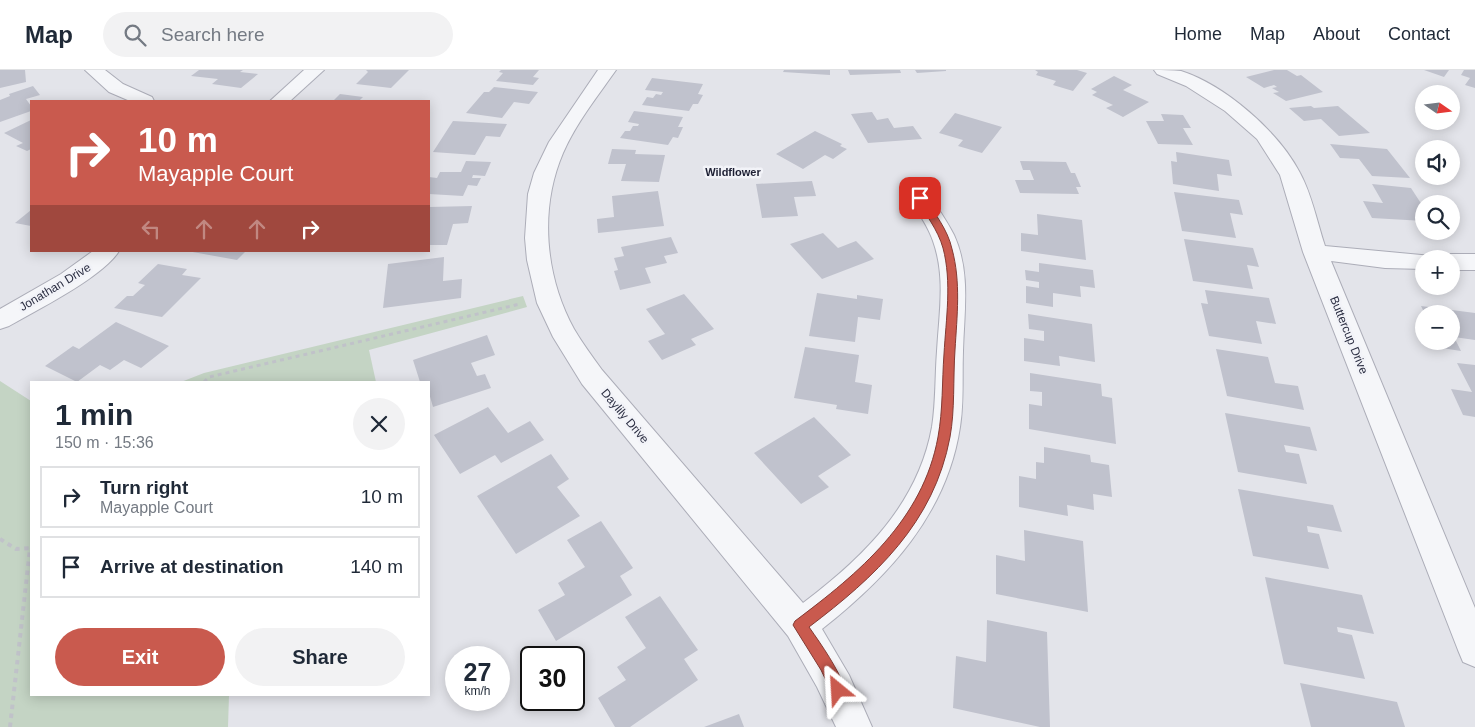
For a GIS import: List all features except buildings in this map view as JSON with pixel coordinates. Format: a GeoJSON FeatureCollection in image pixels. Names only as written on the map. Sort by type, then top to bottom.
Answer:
{"type":"FeatureCollection","features":[{"type":"Feature","properties":{"kind":"street"},"geometry":{"type":"LineString","coordinates":[[94,70],[116,88],[143,100]]}},
{"type":"Feature","properties":{"kind":"street"},"geometry":{"type":"LineString","coordinates":[[280,100],[315,70]]}},
{"type":"Feature","properties":{"kind":"street","name":"Daylily Drive"},"geometry":{"type":"LineString","coordinates":[[607,70],[561,138],[544,177],[538,205],[536,232],[537,251],[548,298],[566,337],[592,377],[800,625],[826,665],[854,727]]}},
{"type":"Feature","properties":{"kind":"street","name":"Buttercup Drive"},"geometry":{"type":"LineString","coordinates":[[1163,70],[1212,94],[1249,120],[1264,135],[1291,175],[1316,252],[1475,650]]}},
{"type":"Feature","properties":{"kind":"street"},"geometry":{"type":"LineString","coordinates":[[800,625],[837,598],[872,567],[893,544],[916,511],[928,489],[936,468],[944,436],[954,284],[947,247],[937,225],[920,198]]}},
{"type":"Feature","properties":{"kind":"street","name":"Jonathan Drive"},"geometry":{"type":"LineString","coordinates":[[0,320],[65,283],[107,252]]}},
{"type":"Feature","properties":{"kind":"street"},"geometry":{"type":"LineString","coordinates":[[1316,252],[1385,260],[1415,261]]}},
{"type":"Feature","properties":{"kind":"street"},"geometry":{"type":"LineString","coordinates":[[1460,262],[1475,262]]}},
{"type":"Feature","properties":{"kind":"path"},"geometry":{"type":"LineString","coordinates":[[205,381],[209,377],[548,298]]}},
{"type":"Feature","properties":{"kind":"path"},"geometry":{"type":"LineString","coordinates":[[0,539],[16,549],[30,548],[10,727]]}},
{"type":"Feature","properties":{"kind":"green space"},"geometry":{"type":"Polygon","coordinates":[[[523,296],[527,307],[369,350],[376,381],[184,381],[204,373],[523,296]]]}},
{"type":"Feature","properties":{"kind":"green space"},"geometry":{"type":"Polygon","coordinates":[[[0,381],[30,400],[30,696],[229,696],[228,727],[0,727],[0,381]]]}},
{"type":"Feature","properties":{"kind":"district","name":"Wildflower"},"geometry":{"type":"Point","coordinates":[733,172]}},
{"type":"Feature","properties":{"kind":"route"},"geometry":{"type":"LineString","coordinates":[[838,690],[826,665],[800,625],[837,598],[872,567],[893,544],[916,511],[928,489],[936,468],[944,436],[954,284],[947,247],[937,225],[920,198]]}}]}
